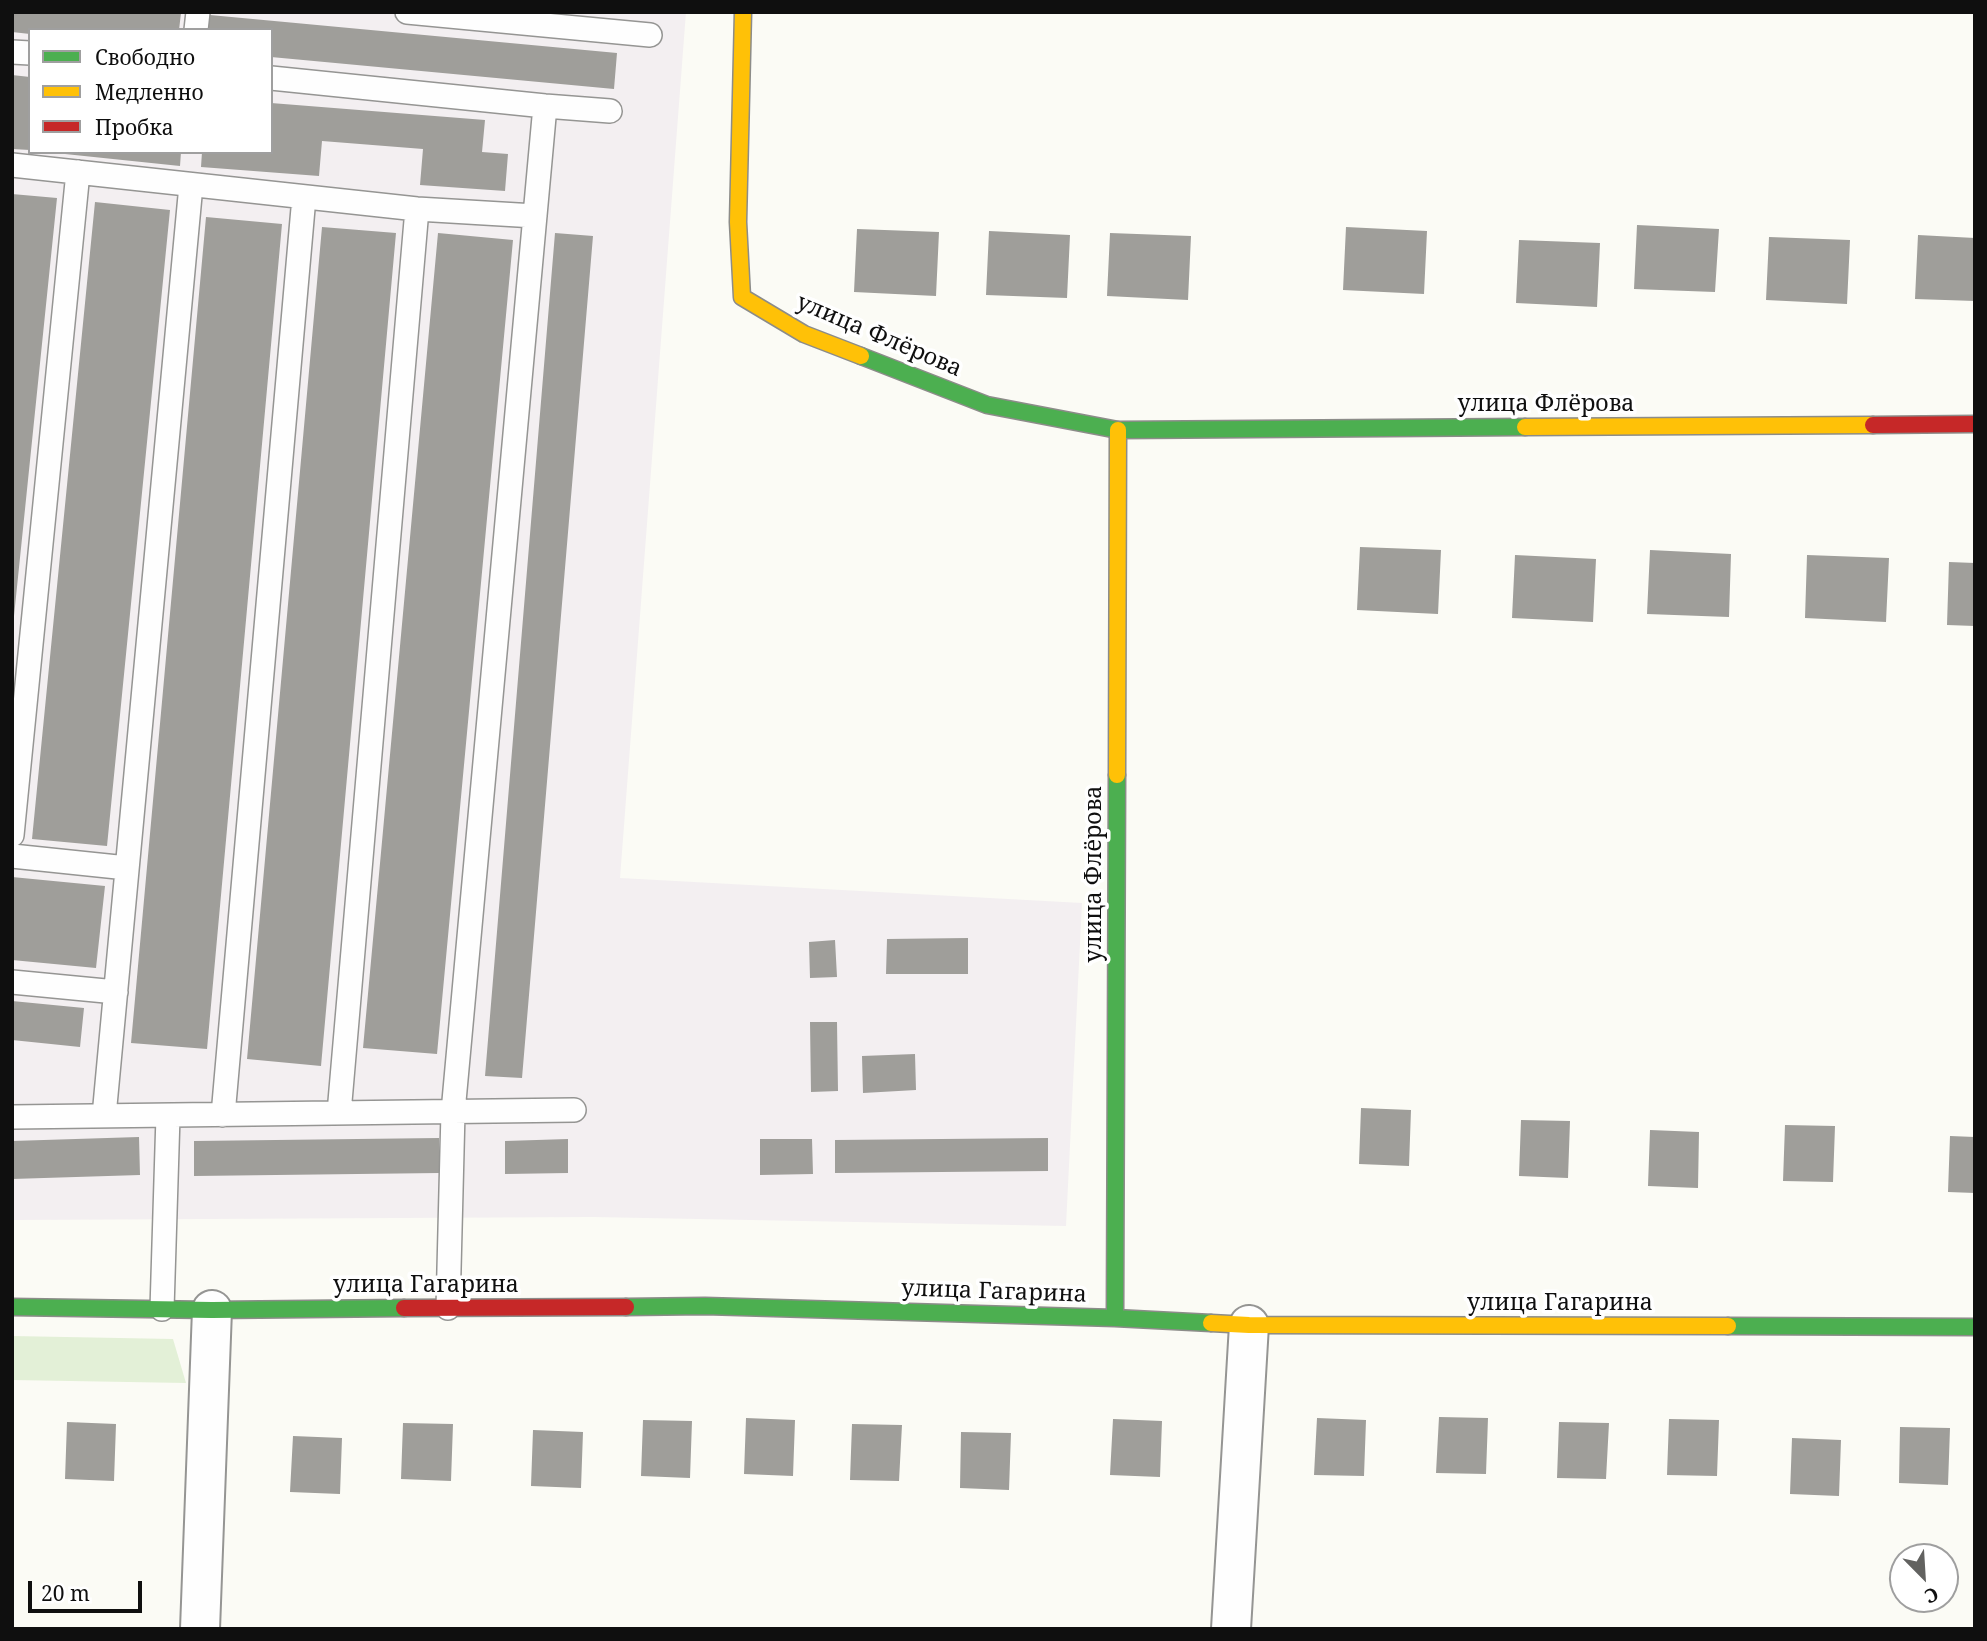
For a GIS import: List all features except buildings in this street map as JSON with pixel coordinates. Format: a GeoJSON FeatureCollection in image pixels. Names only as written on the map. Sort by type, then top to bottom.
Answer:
{"type":"FeatureCollection","features":[{"type":"Feature","properties":{"kind":"street","name":"улица Флёрова"},"geometry":{"type":"LineString","coordinates":[[743,12],[738,222],[742,297],[804,334],[987,405],[1118,430],[1975,424]]}},
{"type":"Feature","properties":{"kind":"street","name":"улица Флёрова"},"geometry":{"type":"LineString","coordinates":[[1115,1318],[1118,430]]}},
{"type":"Feature","properties":{"kind":"street","name":"улица Гагарина"},"geometry":{"type":"LineString","coordinates":[[12,1307],[212,1310],[705,1306],[1115,1318],[1250,1325],[1975,1327]]}},
{"type":"Feature","properties":{"kind":"street"},"geometry":{"type":"LineString","coordinates":[[200,1629],[212,1310]]}},
{"type":"Feature","properties":{"kind":"street"},"geometry":{"type":"LineString","coordinates":[[1231,1629],[1250,1325]]}},
{"type":"Feature","properties":{"kind":"lane"},"geometry":{"type":"LineString","coordinates":[[407,12],[556,19],[650,35]]}},
{"type":"Feature","properties":{"kind":"lane"},"geometry":{"type":"LineString","coordinates":[[273,78],[610,111]]}},
{"type":"Feature","properties":{"kind":"lane"},"geometry":{"type":"LineString","coordinates":[[448,1308],[453,1112],[545,106]]}},
{"type":"Feature","properties":{"kind":"lane"},"geometry":{"type":"LineString","coordinates":[[12,165],[416,209],[535,216]]}},
{"type":"Feature","properties":{"kind":"lane"},"geometry":{"type":"LineString","coordinates":[[12,835],[78,172]]}},
{"type":"Feature","properties":{"kind":"lane"},"geometry":{"type":"LineString","coordinates":[[104,1116],[191,185]]}},
{"type":"Feature","properties":{"kind":"lane"},"geometry":{"type":"LineString","coordinates":[[223,1115],[304,197]]}},
{"type":"Feature","properties":{"kind":"lane"},"geometry":{"type":"LineString","coordinates":[[339,1113],[416,209]]}},
{"type":"Feature","properties":{"kind":"lane"},"geometry":{"type":"LineString","coordinates":[[12,856],[127,868]]}},
{"type":"Feature","properties":{"kind":"lane"},"geometry":{"type":"LineString","coordinates":[[12,982],[116,992]]}},
{"type":"Feature","properties":{"kind":"lane"},"geometry":{"type":"LineString","coordinates":[[12,1117],[575,1110]]}},
{"type":"Feature","properties":{"kind":"lane"},"geometry":{"type":"LineString","coordinates":[[162,1309],[168,1116]]}},
{"type":"Feature","properties":{"kind":"shaded area"},"geometry":{"type":"Polygon","coordinates":[[[12,12],[686,12],[620,878],[1082,903],[1066,1226],[593,1217],[12,1220],[12,12]]]}},
{"type":"Feature","properties":{"kind":"green space"},"geometry":{"type":"Polygon","coordinates":[[[12,1336],[173,1339],[186,1383],[12,1380],[12,1336]]]}},
{"type":"Feature","properties":{"kind":"traffic: fast"},"geometry":{"type":"LineString","coordinates":[[861,356],[987,405],[1118,430],[1525,427]]}},
{"type":"Feature","properties":{"kind":"traffic: fast"},"geometry":{"type":"LineString","coordinates":[[1115,1318],[1117,775]]}},
{"type":"Feature","properties":{"kind":"traffic: fast"},"geometry":{"type":"LineString","coordinates":[[626,1307],[705,1306],[1211,1323]]}},
{"type":"Feature","properties":{"kind":"traffic: fast"},"geometry":{"type":"LineString","coordinates":[[12,1307],[212,1310],[404,1308]]}},
{"type":"Feature","properties":{"kind":"traffic: fast"},"geometry":{"type":"LineString","coordinates":[[1728,1326],[1975,1327]]}},
{"type":"Feature","properties":{"kind":"traffic: slow"},"geometry":{"type":"LineString","coordinates":[[743,12],[738,222],[742,297],[804,334],[861,356]]}},
{"type":"Feature","properties":{"kind":"traffic: slow"},"geometry":{"type":"LineString","coordinates":[[1525,427],[1873,425]]}},
{"type":"Feature","properties":{"kind":"traffic: slow"},"geometry":{"type":"LineString","coordinates":[[1117,775],[1118,430]]}},
{"type":"Feature","properties":{"kind":"traffic: slow"},"geometry":{"type":"LineString","coordinates":[[1211,1323],[1728,1326]]}},
{"type":"Feature","properties":{"kind":"traffic: jam"},"geometry":{"type":"LineString","coordinates":[[1873,425],[1975,424]]}},
{"type":"Feature","properties":{"kind":"traffic: jam"},"geometry":{"type":"LineString","coordinates":[[404,1308],[626,1307]]}}]}
